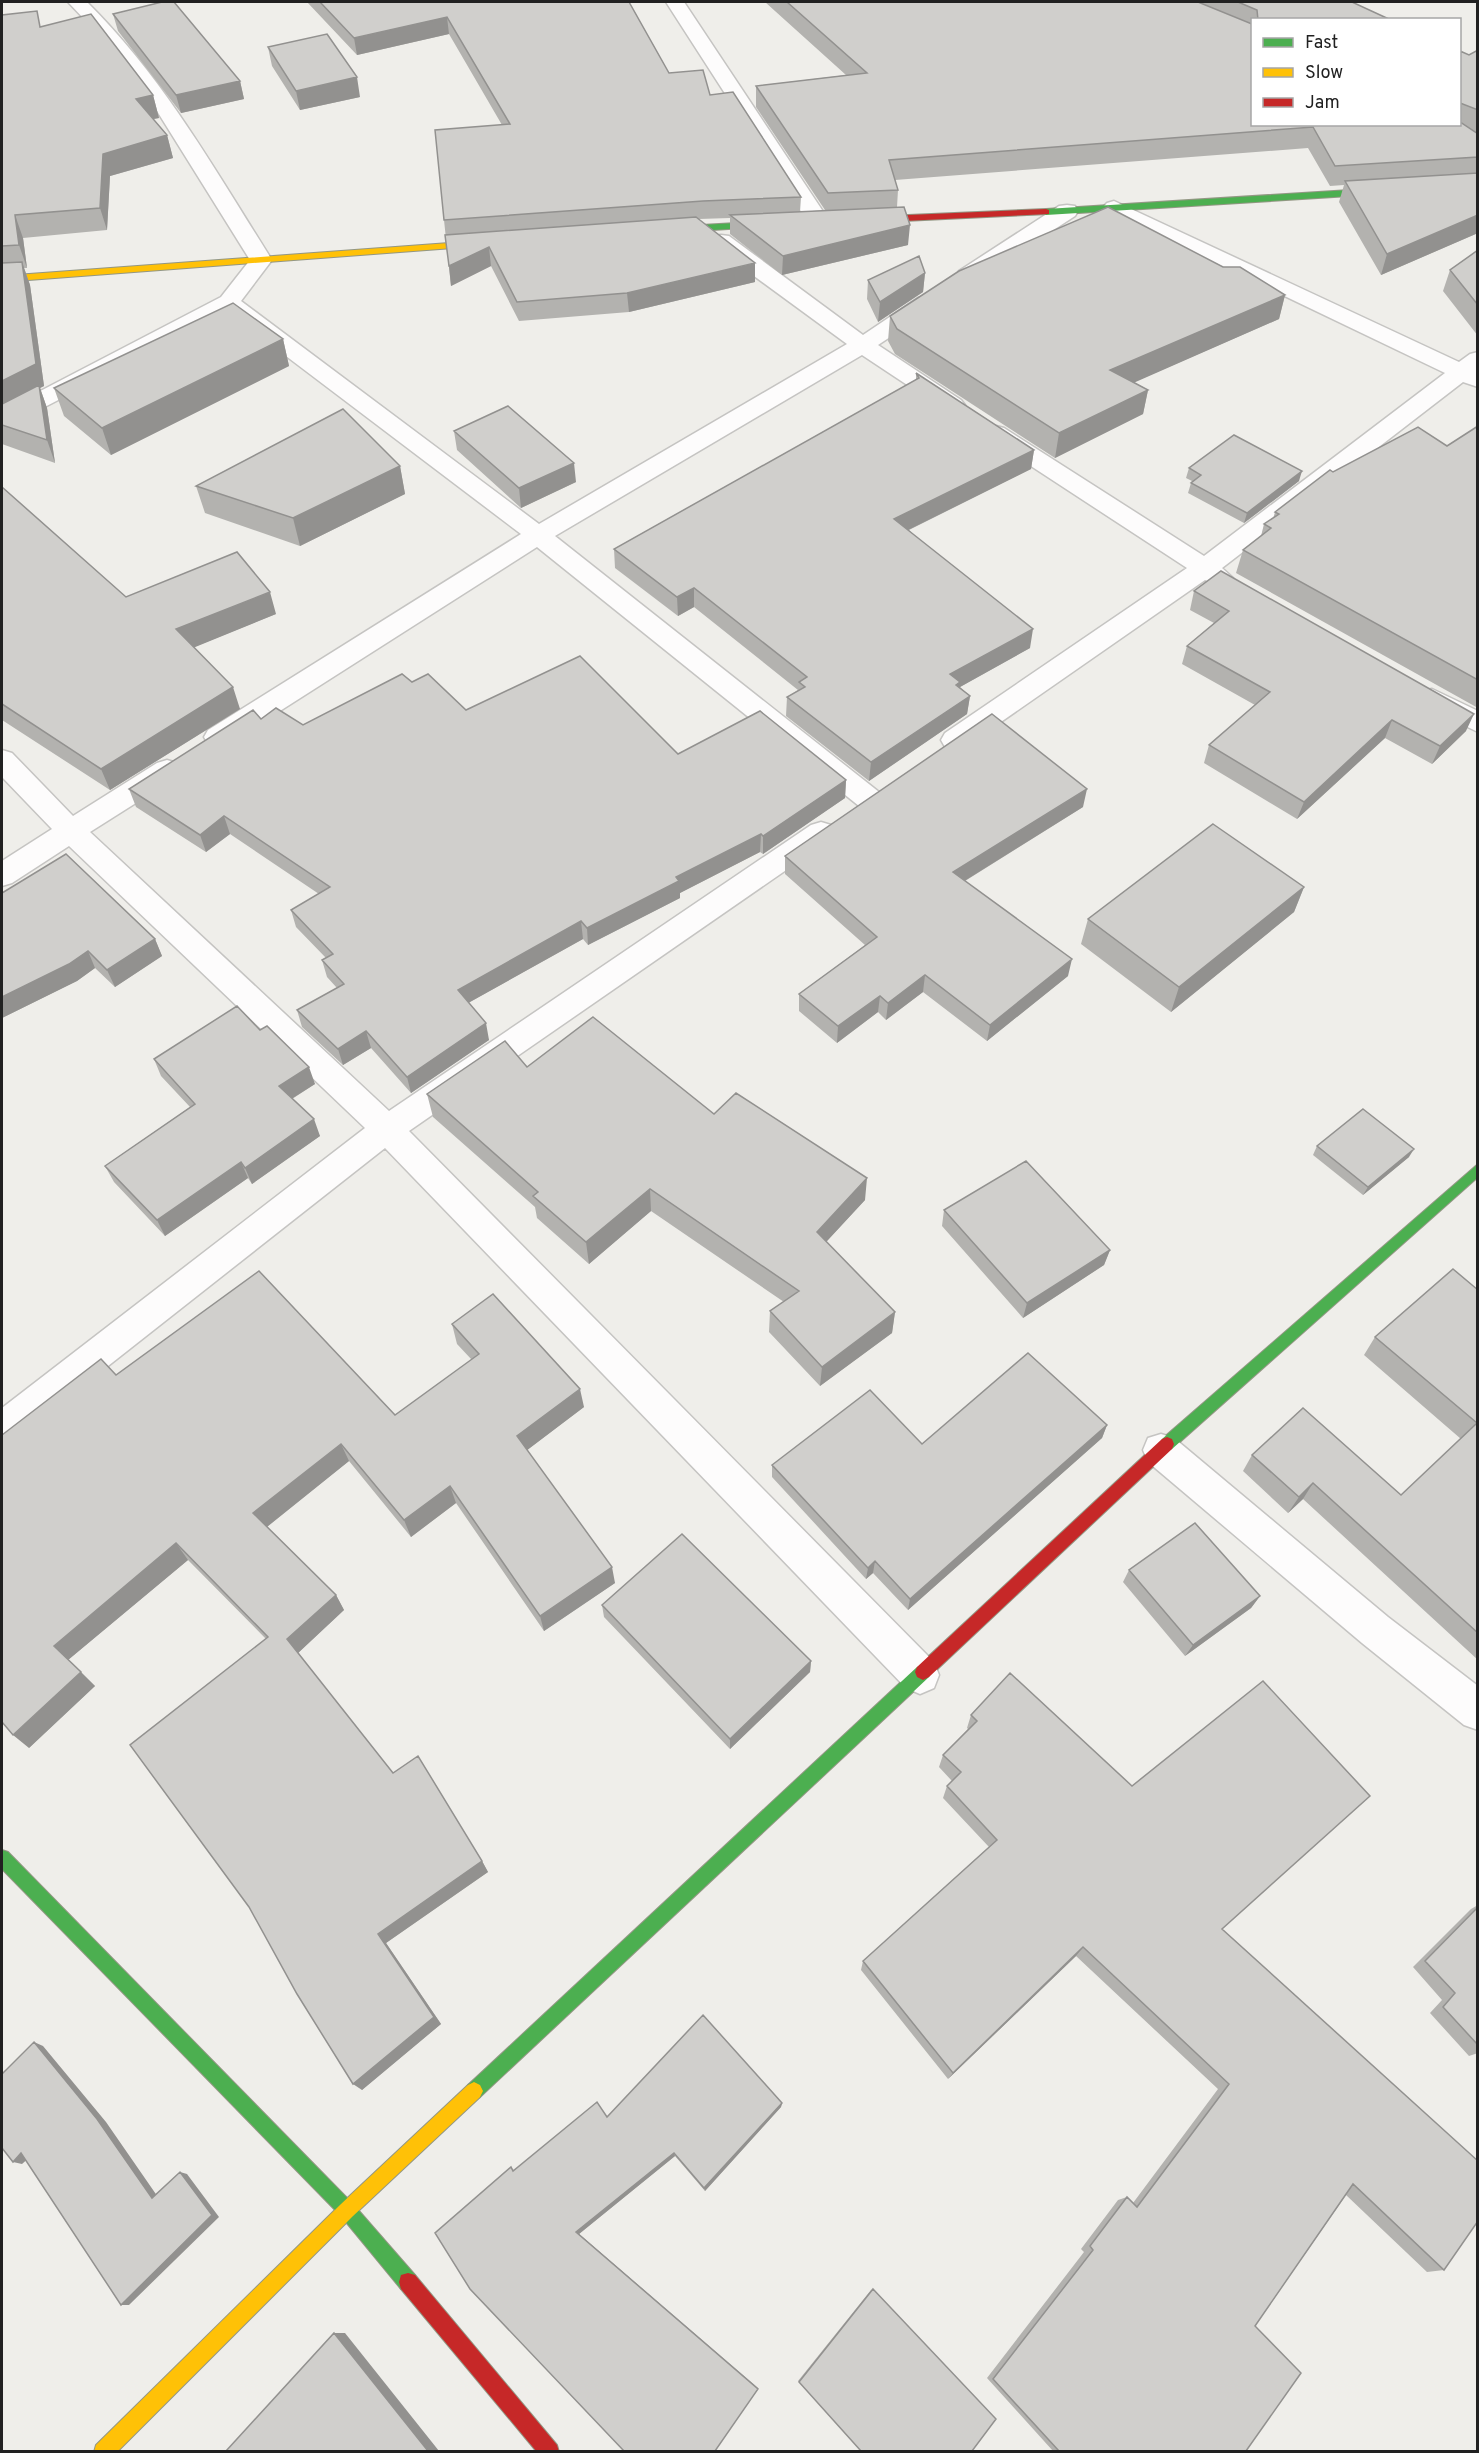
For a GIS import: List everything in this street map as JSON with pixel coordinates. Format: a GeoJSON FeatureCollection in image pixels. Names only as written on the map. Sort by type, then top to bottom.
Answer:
{"type":"FeatureCollection","features":[{"type":"Feature","properties":{"kind":"street"},"geometry":{"type":"LineString","coordinates":[[77,2],[113,38],[161,101],[261,260]]}},
{"type":"Feature","properties":{"kind":"street"},"geometry":{"type":"LineString","coordinates":[[675,2],[825,222],[1067,211],[1478,185]]}},
{"type":"Feature","properties":{"kind":"street"},"geometry":{"type":"LineString","coordinates":[[928,758],[1204,569],[1472,370],[1114,207]]}},
{"type":"Feature","properties":{"kind":"street"},"geometry":{"type":"LineString","coordinates":[[2,874],[538,535],[862,345],[1067,211]]}},
{"type":"Feature","properties":{"kind":"street"},"geometry":{"type":"LineString","coordinates":[[655,231],[784,224]]}},
{"type":"Feature","properties":{"kind":"street"},"geometry":{"type":"LineString","coordinates":[[703,227],[777,285],[862,345],[1204,569],[1245,591]]}},
{"type":"Feature","properties":{"kind":"street"},"geometry":{"type":"LineString","coordinates":[[2,279],[500,242]]}},
{"type":"Feature","properties":{"kind":"street"},"geometry":{"type":"LineString","coordinates":[[2,420],[229,302],[261,260]]}},
{"type":"Feature","properties":{"kind":"street"},"geometry":{"type":"LineString","coordinates":[[2,1429],[387,1129],[862,804],[538,535],[229,302]]}},
{"type":"Feature","properties":{"kind":"street"},"geometry":{"type":"LineString","coordinates":[[1417,689],[1478,723]]}},
{"type":"Feature","properties":{"kind":"street"},"geometry":{"type":"LineString","coordinates":[[2,760],[70,831],[387,1129],[920,1675]]}},
{"type":"Feature","properties":{"kind":"street"},"geometry":{"type":"LineString","coordinates":[[103,2451],[347,2210],[1161,1450],[1478,1169]]}},
{"type":"Feature","properties":{"kind":"street"},"geometry":{"type":"LineString","coordinates":[[1161,1450],[1375,1630],[1478,1711]]}},
{"type":"Feature","properties":{"kind":"street"},"geometry":{"type":"LineString","coordinates":[[2,1858],[347,2210],[550,2451]]}},
{"type":"Feature","properties":{"kind":"building"},"geometry":{"type":"Polygon","coordinates":[[[162,2],[174,2],[240,81],[176,95],[113,14],[162,2]]]}},
{"type":"Feature","properties":{"kind":"building"},"geometry":{"type":"Polygon","coordinates":[[[320,2],[629,2],[669,73],[703,70],[710,95],[733,92],[801,197],[703,201],[444,220],[435,130],[510,124],[447,17],[354,38],[320,2]]]}},
{"type":"Feature","properties":{"kind":"building"},"geometry":{"type":"Polygon","coordinates":[[[787,2],[1198,2],[1251,24],[1251,126],[1461,126],[1461,123],[1478,134],[1478,157],[1335,166],[1313,127],[889,160],[898,190],[828,193],[756,86],[867,73],[787,2]]]}},
{"type":"Feature","properties":{"kind":"building"},"geometry":{"type":"Polygon","coordinates":[[[1238,2],[1352,2],[1387,18],[1258,18],[1257,10],[1238,2]]]}},
{"type":"Feature","properties":{"kind":"building"},"geometry":{"type":"Polygon","coordinates":[[[37,11],[40,27],[91,14],[153,95],[136,99],[167,135],[103,154],[100,208],[15,215],[19,245],[2,246],[2,15],[37,11]]]}},
{"type":"Feature","properties":{"kind":"building"},"geometry":{"type":"Polygon","coordinates":[[[327,34],[357,77],[296,91],[268,47],[327,34]]]}},
{"type":"Feature","properties":{"kind":"building"},"geometry":{"type":"Polygon","coordinates":[[[1478,50],[1478,110],[1461,103],[1461,51],[1469,55],[1478,50]]]}},
{"type":"Feature","properties":{"kind":"building"},"geometry":{"type":"Polygon","coordinates":[[[1478,173],[1478,215],[1387,254],[1345,181],[1478,173]]]}},
{"type":"Feature","properties":{"kind":"building"},"geometry":{"type":"Polygon","coordinates":[[[904,207],[910,225],[783,256],[730,215],[904,207]]]}},
{"type":"Feature","properties":{"kind":"building"},"geometry":{"type":"Polygon","coordinates":[[[1108,207],[1223,267],[1240,267],[1285,295],[1110,370],[1148,390],[1059,433],[897,329],[890,316],[959,271],[1108,207]]]}},
{"type":"Feature","properties":{"kind":"building"},"geometry":{"type":"Polygon","coordinates":[[[696,217],[755,263],[627,293],[517,302],[489,247],[449,266],[445,235],[696,217]]]}},
{"type":"Feature","properties":{"kind":"building"},"geometry":{"type":"Polygon","coordinates":[[[1478,250],[1478,305],[1450,270],[1478,250]]]}},
{"type":"Feature","properties":{"kind":"building"},"geometry":{"type":"Polygon","coordinates":[[[919,256],[925,273],[880,302],[868,280],[919,256]]]}},
{"type":"Feature","properties":{"kind":"building"},"geometry":{"type":"Polygon","coordinates":[[[22,262],[36,364],[2,381],[2,263],[22,262]]]}},
{"type":"Feature","properties":{"kind":"building"},"geometry":{"type":"Polygon","coordinates":[[[233,303],[283,339],[102,428],[54,388],[233,303]]]}},
{"type":"Feature","properties":{"kind":"building"},"geometry":{"type":"Polygon","coordinates":[[[916,373],[1034,450],[894,519],[1033,629],[950,674],[960,682],[956,685],[970,696],[871,762],[787,697],[805,687],[799,682],[807,677],[694,588],[677,597],[614,549],[919,378],[916,373]]]}},
{"type":"Feature","properties":{"kind":"building"},"geometry":{"type":"Polygon","coordinates":[[[39,385],[47,440],[2,425],[2,404],[39,385]]]}},
{"type":"Feature","properties":{"kind":"building"},"geometry":{"type":"Polygon","coordinates":[[[508,406],[574,463],[519,488],[454,431],[508,406]]]}},
{"type":"Feature","properties":{"kind":"building"},"geometry":{"type":"Polygon","coordinates":[[[343,409],[400,466],[293,518],[196,486],[343,409]]]}},
{"type":"Feature","properties":{"kind":"building"},"geometry":{"type":"Polygon","coordinates":[[[1478,426],[1478,680],[1243,550],[1271,528],[1264,524],[1279,514],[1275,512],[1330,470],[1333,472],[1418,427],[1447,446],[1478,426]]]}},
{"type":"Feature","properties":{"kind":"building"},"geometry":{"type":"Polygon","coordinates":[[[1234,435],[1302,471],[1247,513],[1191,483],[1201,475],[1189,468],[1234,435]]]}},
{"type":"Feature","properties":{"kind":"building"},"geometry":{"type":"Polygon","coordinates":[[[2,487],[126,597],[237,552],[270,592],[176,629],[233,687],[101,769],[2,704],[2,487]]]}},
{"type":"Feature","properties":{"kind":"building"},"geometry":{"type":"Polygon","coordinates":[[[1221,571],[1474,714],[1440,746],[1392,720],[1304,802],[1209,745],[1270,692],[1187,646],[1229,611],[1194,591],[1221,571]]]}},
{"type":"Feature","properties":{"kind":"building"},"geometry":{"type":"Polygon","coordinates":[[[580,656],[678,754],[760,711],[846,780],[763,836],[761,834],[676,877],[679,881],[587,928],[581,921],[458,990],[486,1023],[407,1077],[366,1031],[338,1049],[297,1010],[344,984],[322,960],[333,954],[291,910],[330,887],[224,816],[200,835],[129,789],[253,710],[261,719],[276,708],[303,725],[402,674],[412,682],[428,674],[466,710],[580,656]]]}},
{"type":"Feature","properties":{"kind":"building"},"geometry":{"type":"Polygon","coordinates":[[[992,714],[1087,789],[953,872],[1072,959],[990,1025],[925,975],[888,1003],[880,996],[838,1026],[799,994],[877,937],[785,856],[992,714]]]}},
{"type":"Feature","properties":{"kind":"building"},"geometry":{"type":"Polygon","coordinates":[[[1213,824],[1304,887],[1179,987],[1088,919],[1213,824]]]}},
{"type":"Feature","properties":{"kind":"building"},"geometry":{"type":"Polygon","coordinates":[[[66,854],[155,939],[107,970],[88,951],[69,964],[2,997],[2,893],[66,854]]]}},
{"type":"Feature","properties":{"kind":"building"},"geometry":{"type":"Polygon","coordinates":[[[237,1006],[260,1030],[267,1026],[309,1067],[279,1086],[314,1119],[245,1168],[241,1162],[157,1220],[105,1166],[195,1104],[154,1059],[237,1006]]]}},
{"type":"Feature","properties":{"kind":"building"},"geometry":{"type":"Polygon","coordinates":[[[593,1017],[714,1114],[736,1093],[867,1178],[817,1232],[895,1312],[822,1367],[770,1311],[799,1291],[650,1189],[586,1242],[533,1196],[538,1192],[427,1094],[505,1041],[527,1067],[593,1017]]]}},
{"type":"Feature","properties":{"kind":"building"},"geometry":{"type":"Polygon","coordinates":[[[1363,1109],[1414,1149],[1368,1187],[1317,1146],[1363,1109]]]}},
{"type":"Feature","properties":{"kind":"building"},"geometry":{"type":"Polygon","coordinates":[[[1026,1161],[1110,1250],[1027,1303],[944,1210],[1026,1161]]]}},
{"type":"Feature","properties":{"kind":"building"},"geometry":{"type":"Polygon","coordinates":[[[1453,1269],[1478,1290],[1478,1633],[1313,1483],[1299,1497],[1252,1455],[1303,1408],[1401,1495],[1477,1423],[1375,1337],[1453,1269]]]}},
{"type":"Feature","properties":{"kind":"building"},"geometry":{"type":"Polygon","coordinates":[[[259,1271],[395,1415],[479,1354],[452,1324],[493,1294],[580,1389],[517,1436],[612,1567],[540,1616],[450,1486],[404,1520],[341,1444],[253,1513],[336,1595],[287,1639],[393,1773],[418,1756],[482,1861],[378,1934],[434,2017],[353,2084],[297,1994],[249,1907],[130,1745],[268,1637],[176,1543],[54,1646],[81,1672],[13,1735],[2,1722],[2,1435],[101,1359],[116,1375],[259,1271]]]}},
{"type":"Feature","properties":{"kind":"building"},"geometry":{"type":"Polygon","coordinates":[[[1028,1353],[1107,1425],[910,1599],[875,1561],[868,1568],[772,1465],[870,1390],[922,1444],[1028,1353]]]}},
{"type":"Feature","properties":{"kind":"building"},"geometry":{"type":"Polygon","coordinates":[[[1195,1523],[1260,1596],[1193,1645],[1129,1570],[1195,1523]]]}},
{"type":"Feature","properties":{"kind":"building"},"geometry":{"type":"Polygon","coordinates":[[[682,1534],[811,1661],[730,1739],[602,1605],[682,1534]]]}},
{"type":"Feature","properties":{"kind":"building"},"geometry":{"type":"Polygon","coordinates":[[[1010,1673],[1132,1786],[1263,1681],[1370,1796],[1222,1929],[1478,2161],[1478,2221],[1444,2270],[1353,2184],[1255,2326],[1301,2373],[1246,2451],[1059,2451],[993,2379],[1093,2250],[1090,2246],[1127,2197],[1137,2207],[1229,2084],[1083,1947],[953,2073],[863,1961],[997,1840],[947,1786],[961,1772],[943,1755],[977,1721],[971,1715],[1010,1673]]]}},
{"type":"Feature","properties":{"kind":"building"},"geometry":{"type":"Polygon","coordinates":[[[1478,1907],[1478,2045],[1443,2007],[1455,1993],[1425,1961],[1478,1907]]]}},
{"type":"Feature","properties":{"kind":"building"},"geometry":{"type":"Polygon","coordinates":[[[703,2015],[782,2103],[704,2188],[674,2153],[576,2232],[758,2389],[715,2451],[624,2451],[470,2289],[435,2233],[511,2167],[513,2171],[597,2102],[607,2117],[703,2015]]]}},
{"type":"Feature","properties":{"kind":"building"},"geometry":{"type":"Polygon","coordinates":[[[34,2042],[97,2119],[152,2198],[180,2172],[212,2215],[121,2305],[21,2153],[13,2162],[2,2148],[2,2074],[34,2042]]]}},
{"type":"Feature","properties":{"kind":"building"},"geometry":{"type":"Polygon","coordinates":[[[873,2289],[996,2419],[972,2451],[861,2451],[799,2382],[873,2289]]]}},
{"type":"Feature","properties":{"kind":"building"},"geometry":{"type":"Polygon","coordinates":[[[334,2333],[428,2451],[226,2451],[334,2333]]]}},
{"type":"Feature","properties":{"kind":"traffic: fast"},"geometry":{"type":"LineString","coordinates":[[1046,212],[1478,185]]}},
{"type":"Feature","properties":{"kind":"traffic: fast"},"geometry":{"type":"LineString","coordinates":[[665,230],[775,224]]}},
{"type":"Feature","properties":{"kind":"traffic: fast"},"geometry":{"type":"LineString","coordinates":[[1167,1444],[1478,1169]]}},
{"type":"Feature","properties":{"kind":"traffic: fast"},"geometry":{"type":"LineString","coordinates":[[474,2091],[923,1672]]}},
{"type":"Feature","properties":{"kind":"traffic: fast"},"geometry":{"type":"LineString","coordinates":[[2,1858],[347,2210],[408,2282]]}},
{"type":"Feature","properties":{"kind":"traffic: slow"},"geometry":{"type":"LineString","coordinates":[[2,279],[490,243]]}},
{"type":"Feature","properties":{"kind":"traffic: slow"},"geometry":{"type":"LineString","coordinates":[[103,2452],[347,2210],[474,2091]]}},
{"type":"Feature","properties":{"kind":"traffic: jam"},"geometry":{"type":"LineString","coordinates":[[862,220],[1046,212]]}},
{"type":"Feature","properties":{"kind":"traffic: jam"},"geometry":{"type":"LineString","coordinates":[[923,1672],[1167,1444]]}},
{"type":"Feature","properties":{"kind":"traffic: jam"},"geometry":{"type":"LineString","coordinates":[[408,2282],[550,2452]]}}]}
